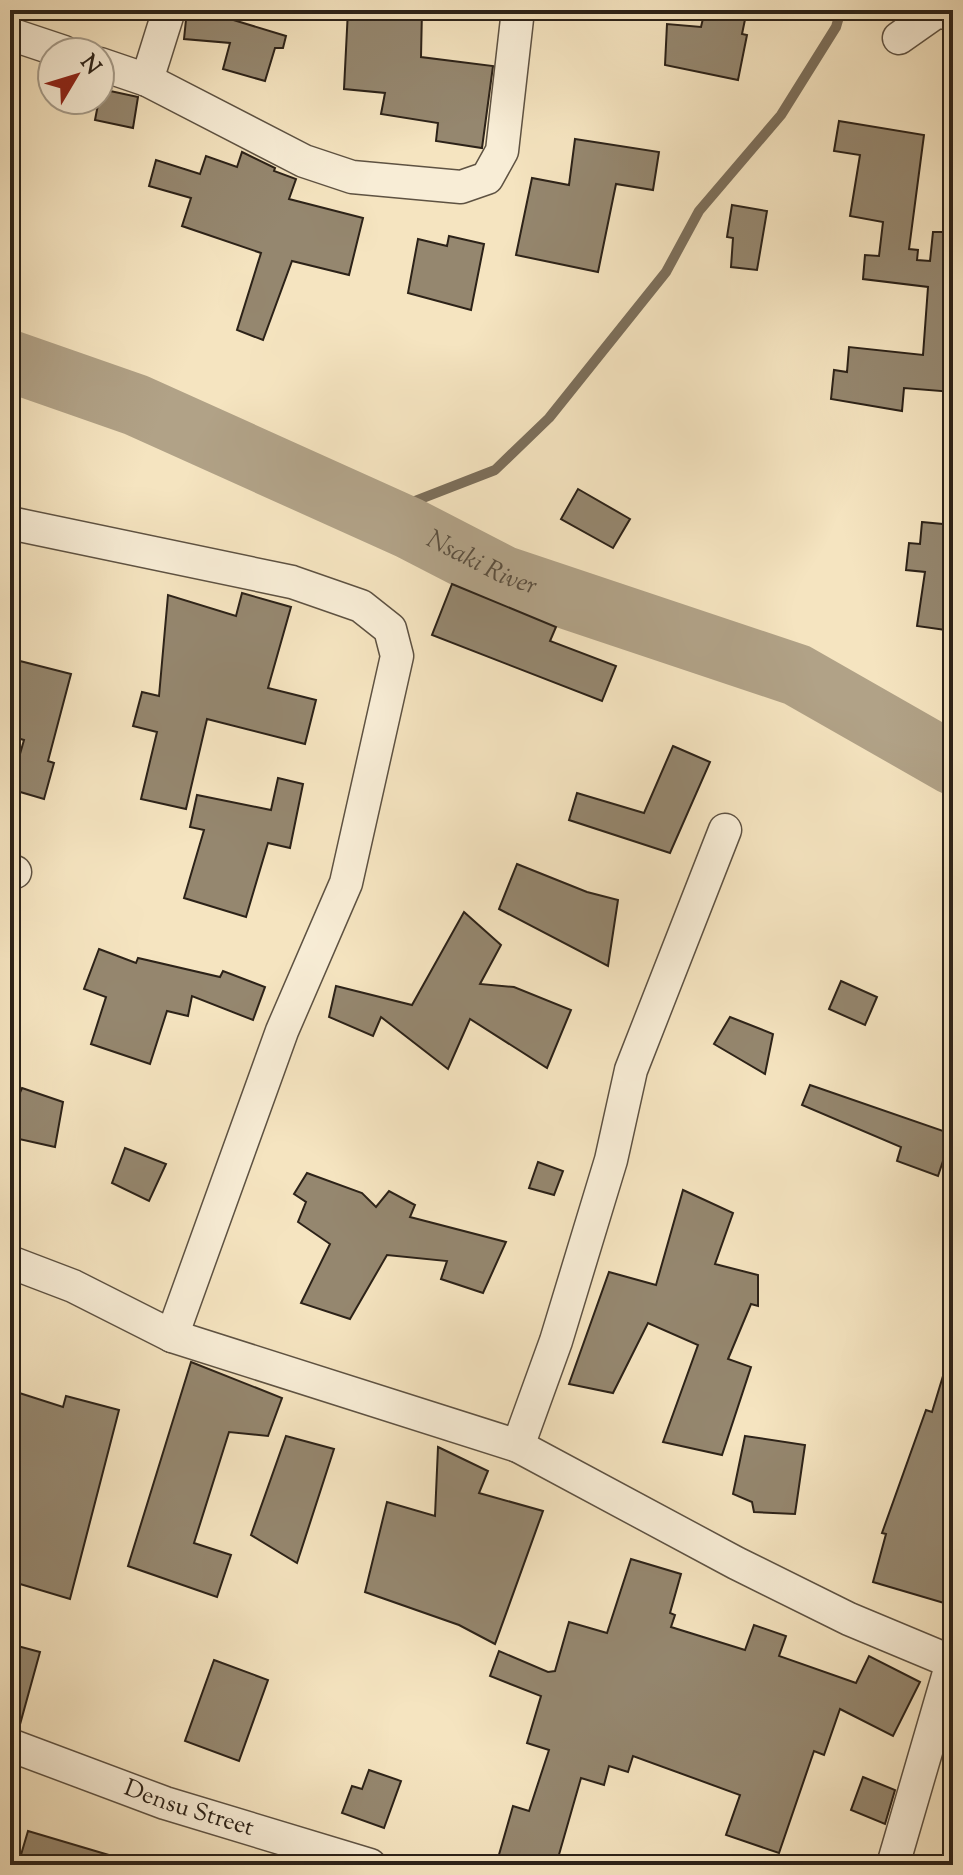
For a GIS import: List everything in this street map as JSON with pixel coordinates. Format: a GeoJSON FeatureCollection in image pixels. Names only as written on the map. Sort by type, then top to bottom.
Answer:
{"type":"FeatureCollection","features":[{"type":"Feature","properties":{"kind":"street"},"geometry":{"type":"LineString","coordinates":[[147,80],[169,10]]}},
{"type":"Feature","properties":{"kind":"street"},"geometry":{"type":"LineString","coordinates":[[116,69],[147,80],[304,161],[352,177],[461,187],[487,178],[502,151],[518,10]]}},
{"type":"Feature","properties":{"kind":"street"},"geometry":{"type":"LineString","coordinates":[[899,38],[936,12],[953,13]]}},
{"type":"Feature","properties":{"kind":"street"},"geometry":{"type":"LineString","coordinates":[[10,34],[36,43]]}},
{"type":"Feature","properties":{"kind":"street"},"geometry":{"type":"LineString","coordinates":[[10,523],[292,582],[361,606],[390,629],[397,656],[346,883],[282,1031],[172,1336]]}},
{"type":"Feature","properties":{"kind":"street"},"geometry":{"type":"LineString","coordinates":[[518,1446],[556,1341],[611,1160],[631,1070],[725,830]]}},
{"type":"Feature","properties":{"kind":"street"},"geometry":{"type":"LineString","coordinates":[[10,1262],[73,1286],[172,1336],[518,1446],[736,1563],[849,1619],[952,1661],[893,1865]]}},
{"type":"Feature","properties":{"kind":"street","name":"Densu Street"},"geometry":{"type":"LineString","coordinates":[[10,1745],[165,1803],[370,1865]]}},
{"type":"Feature","properties":{"kind":"building"},"geometry":{"type":"Polygon","coordinates":[[[187,10],[204,11],[286,36],[283,48],[275,48],[265,81],[223,69],[230,43],[184,39],[187,10]]]}},
{"type":"Feature","properties":{"kind":"building"},"geometry":{"type":"Polygon","coordinates":[[[348,10],[422,10],[421,57],[493,66],[482,148],[436,141],[438,123],[381,114],[385,93],[344,89],[348,10]]]}},
{"type":"Feature","properties":{"kind":"building"},"geometry":{"type":"Polygon","coordinates":[[[705,10],[747,10],[742,34],[747,35],[738,80],[665,65],[667,24],[701,27],[705,10]]]}},
{"type":"Feature","properties":{"kind":"building"},"geometry":{"type":"Polygon","coordinates":[[[116,92],[138,97],[133,128],[95,120],[96,116],[116,116],[116,92]]]}},
{"type":"Feature","properties":{"kind":"building"},"geometry":{"type":"Polygon","coordinates":[[[839,121],[924,135],[909,249],[918,250],[917,260],[930,261],[933,232],[953,232],[953,392],[904,388],[902,411],[831,399],[834,370],[847,372],[849,347],[923,355],[928,287],[863,279],[865,255],[879,256],[883,222],[850,216],[860,155],[834,151],[839,121]]]}},
{"type":"Feature","properties":{"kind":"building"},"geometry":{"type":"Polygon","coordinates":[[[575,139],[659,152],[653,190],[616,184],[598,272],[516,255],[532,178],[569,185],[575,139]]]}},
{"type":"Feature","properties":{"kind":"building"},"geometry":{"type":"Polygon","coordinates":[[[242,152],[275,168],[274,171],[296,179],[289,199],[363,218],[349,275],[292,261],[263,340],[237,330],[261,253],[182,226],[191,198],[149,186],[156,160],[200,174],[206,156],[237,167],[242,152]]]}},
{"type":"Feature","properties":{"kind":"building"},"geometry":{"type":"Polygon","coordinates":[[[732,205],[767,211],[757,270],[731,267],[733,238],[727,237],[732,205]]]}},
{"type":"Feature","properties":{"kind":"building"},"geometry":{"type":"Polygon","coordinates":[[[449,236],[484,244],[471,310],[408,293],[418,239],[447,246],[449,236]]]}},
{"type":"Feature","properties":{"kind":"building"},"geometry":{"type":"Polygon","coordinates":[[[578,489],[630,519],[613,548],[561,519],[578,489]]]}},
{"type":"Feature","properties":{"kind":"building"},"geometry":{"type":"Polygon","coordinates":[[[922,522],[953,525],[953,631],[917,626],[925,572],[906,570],[909,543],[920,544],[922,522]]]}},
{"type":"Feature","properties":{"kind":"building"},"geometry":{"type":"Polygon","coordinates":[[[452,584],[556,627],[550,641],[616,666],[602,701],[432,635],[452,584]]]}},
{"type":"Feature","properties":{"kind":"building"},"geometry":{"type":"Polygon","coordinates":[[[242,593],[291,607],[268,688],[316,700],[305,744],[207,719],[186,809],[141,799],[157,732],[133,726],[142,692],[159,696],[168,595],[236,616],[242,593]]]}},
{"type":"Feature","properties":{"kind":"building"},"geometry":{"type":"Polygon","coordinates":[[[20,661],[71,674],[48,761],[54,763],[44,799],[10,789],[24,740],[10,736],[10,704],[20,661]]]}},
{"type":"Feature","properties":{"kind":"building"},"geometry":{"type":"Polygon","coordinates":[[[673,746],[710,762],[670,853],[569,820],[577,793],[644,813],[673,746]]]}},
{"type":"Feature","properties":{"kind":"building"},"geometry":{"type":"Polygon","coordinates":[[[278,778],[303,784],[290,848],[268,843],[246,917],[184,898],[204,830],[190,827],[197,795],[271,810],[278,778]]]}},
{"type":"Feature","properties":{"kind":"building"},"geometry":{"type":"Polygon","coordinates":[[[517,864],[587,892],[618,900],[608,966],[499,909],[517,864]]]}},
{"type":"Feature","properties":{"kind":"building"},"geometry":{"type":"Polygon","coordinates":[[[464,912],[501,945],[480,984],[514,987],[571,1010],[547,1068],[470,1019],[448,1069],[381,1017],[373,1036],[329,1017],[336,986],[412,1005],[464,912]]]}},
{"type":"Feature","properties":{"kind":"building"},"geometry":{"type":"Polygon","coordinates":[[[99,949],[136,963],[138,958],[220,977],[223,971],[265,987],[253,1020],[192,996],[188,1016],[167,1011],[150,1064],[91,1044],[106,997],[84,989],[99,949]]]}},
{"type":"Feature","properties":{"kind":"building"},"geometry":{"type":"Polygon","coordinates":[[[841,981],[877,997],[865,1025],[829,1009],[841,981]]]}},
{"type":"Feature","properties":{"kind":"building"},"geometry":{"type":"Polygon","coordinates":[[[730,1017],[773,1034],[765,1074],[714,1044],[730,1017]]]}},
{"type":"Feature","properties":{"kind":"building"},"geometry":{"type":"Polygon","coordinates":[[[810,1085],[952,1134],[938,1176],[897,1161],[901,1147],[802,1105],[810,1085]]]}},
{"type":"Feature","properties":{"kind":"building"},"geometry":{"type":"Polygon","coordinates":[[[22,1088],[63,1102],[55,1147],[10,1137],[10,1115],[22,1088]]]}},
{"type":"Feature","properties":{"kind":"building"},"geometry":{"type":"Polygon","coordinates":[[[125,1148],[166,1164],[149,1201],[112,1183],[125,1148]]]}},
{"type":"Feature","properties":{"kind":"building"},"geometry":{"type":"Polygon","coordinates":[[[538,1162],[563,1171],[554,1195],[529,1188],[538,1162]]]}},
{"type":"Feature","properties":{"kind":"building"},"geometry":{"type":"Polygon","coordinates":[[[307,1173],[362,1193],[376,1207],[389,1191],[415,1205],[410,1217],[506,1242],[483,1293],[441,1279],[447,1261],[387,1255],[350,1319],[301,1303],[330,1244],[298,1222],[306,1202],[294,1194],[307,1173]]]}},
{"type":"Feature","properties":{"kind":"building"},"geometry":{"type":"Polygon","coordinates":[[[683,1190],[733,1213],[715,1264],[758,1275],[758,1306],[751,1304],[728,1359],[751,1367],[722,1455],[663,1442],[698,1345],[648,1323],[613,1393],[569,1384],[609,1272],[656,1285],[683,1190]]]}},
{"type":"Feature","properties":{"kind":"building"},"geometry":{"type":"Polygon","coordinates":[[[191,1362],[282,1398],[268,1436],[229,1432],[194,1543],[231,1555],[217,1597],[128,1566],[191,1362]]]}},
{"type":"Feature","properties":{"kind":"building"},"geometry":{"type":"Polygon","coordinates":[[[947,1363],[953,1364],[953,1571],[944,1603],[873,1582],[886,1534],[882,1533],[926,1410],[932,1412],[947,1363]]]}},
{"type":"Feature","properties":{"kind":"building"},"geometry":{"type":"Polygon","coordinates":[[[10,1390],[63,1407],[66,1396],[119,1410],[70,1599],[10,1581],[10,1390]]]}},
{"type":"Feature","properties":{"kind":"building"},"geometry":{"type":"Polygon","coordinates":[[[286,1436],[334,1449],[297,1563],[251,1535],[286,1436]]]}},
{"type":"Feature","properties":{"kind":"building"},"geometry":{"type":"Polygon","coordinates":[[[745,1436],[805,1445],[795,1514],[754,1512],[752,1502],[733,1494],[745,1436]]]}},
{"type":"Feature","properties":{"kind":"building"},"geometry":{"type":"Polygon","coordinates":[[[438,1447],[488,1471],[479,1493],[543,1511],[495,1644],[459,1625],[365,1592],[387,1502],[435,1516],[438,1447]]]}},
{"type":"Feature","properties":{"kind":"building"},"geometry":{"type":"Polygon","coordinates":[[[631,1559],[681,1574],[670,1613],[675,1615],[671,1627],[745,1650],[754,1625],[786,1636],[779,1656],[856,1683],[869,1656],[920,1682],[893,1736],[840,1709],[824,1755],[814,1751],[779,1853],[726,1835],[740,1795],[633,1756],[628,1772],[609,1766],[604,1785],[581,1778],[556,1865],[496,1865],[513,1806],[529,1811],[549,1750],[527,1743],[541,1696],[490,1676],[499,1651],[548,1672],[555,1671],[569,1622],[607,1633],[631,1559]]]}},
{"type":"Feature","properties":{"kind":"building"},"geometry":{"type":"Polygon","coordinates":[[[10,1644],[40,1652],[19,1728],[10,1726],[10,1644]]]}},
{"type":"Feature","properties":{"kind":"building"},"geometry":{"type":"Polygon","coordinates":[[[214,1660],[268,1680],[239,1761],[185,1741],[214,1660]]]}},
{"type":"Feature","properties":{"kind":"building"},"geometry":{"type":"Polygon","coordinates":[[[369,1770],[401,1781],[384,1828],[342,1813],[352,1786],[362,1789],[369,1770]]]}},
{"type":"Feature","properties":{"kind":"building"},"geometry":{"type":"Polygon","coordinates":[[[863,1777],[895,1790],[885,1824],[851,1810],[863,1777]]]}},
{"type":"Feature","properties":{"kind":"building"},"geometry":{"type":"Polygon","coordinates":[[[28,1831],[119,1858],[118,1865],[18,1865],[28,1831]]]}},
{"type":"Feature","properties":{"kind":"waterway"},"geometry":{"type":"LineString","coordinates":[[379,515],[495,470],[549,418],[666,272],[699,211],[781,115],[836,27],[841,10]]}},
{"type":"Feature","properties":{"kind":"waterway","name":"Nsaki River"},"geometry":{"type":"LineString","coordinates":[[10,361],[136,405],[409,528],[504,577],[797,675],[953,764]]}}]}
